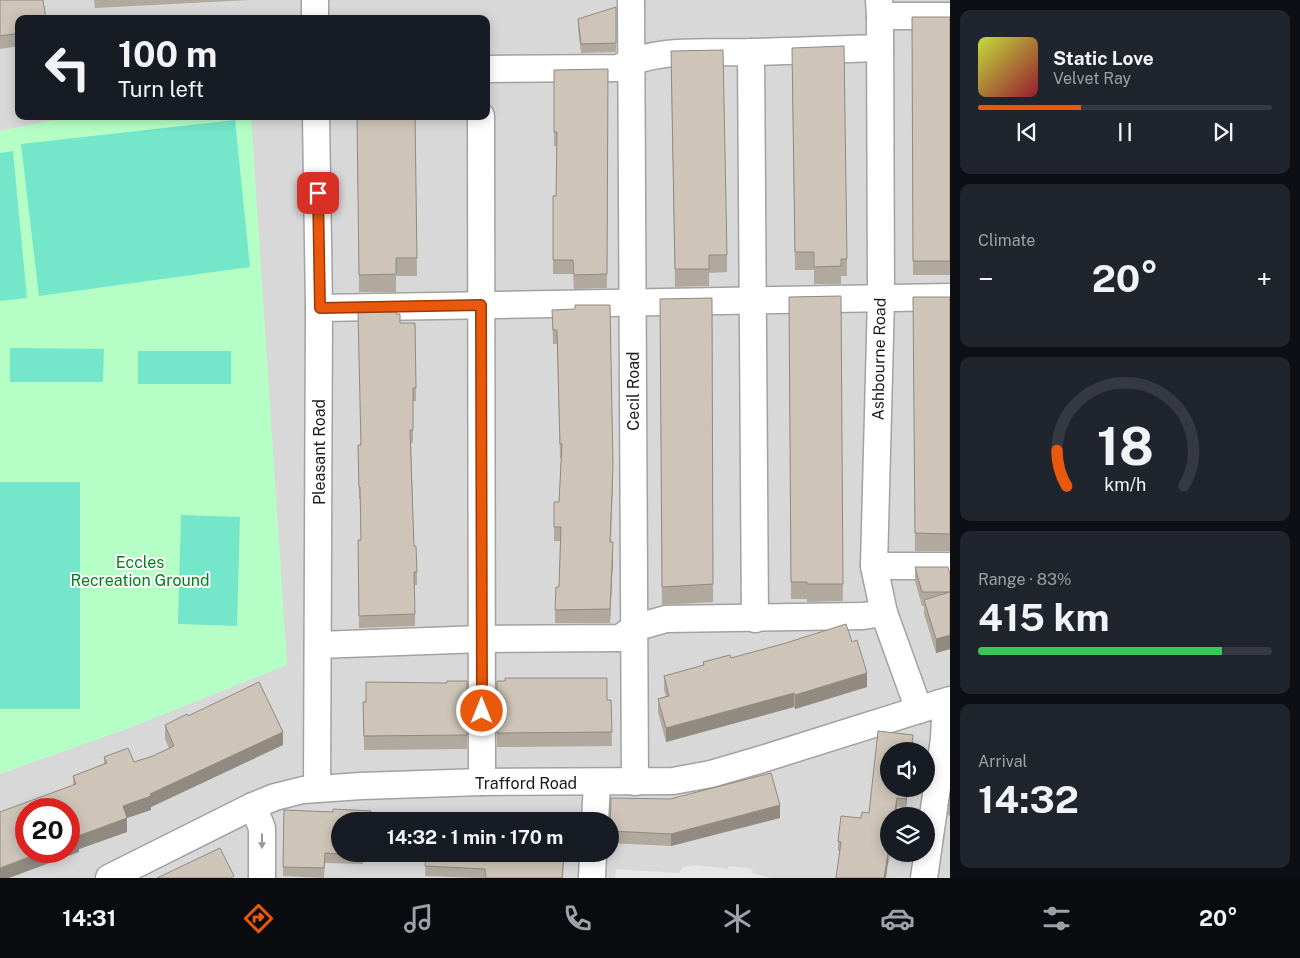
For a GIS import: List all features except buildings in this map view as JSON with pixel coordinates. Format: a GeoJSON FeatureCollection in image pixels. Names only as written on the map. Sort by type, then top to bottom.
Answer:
{"type":"FeatureCollection","features":[{"type":"Feature","properties":{"kind":"street"},"geometry":{"type":"LineString","coordinates":[[315,0],[315,15]]}},
{"type":"Feature","properties":{"kind":"street","name":"Cecil Road"},"geometry":{"type":"LineString","coordinates":[[631,0],[635,782]]}},
{"type":"Feature","properties":{"kind":"street"},"geometry":{"type":"LineString","coordinates":[[880,8],[950,16]]}},
{"type":"Feature","properties":{"kind":"street","name":"Ashbourne Road"},"geometry":{"type":"LineString","coordinates":[[880,8],[881,298],[874,566],[884,613],[944,718],[944,739],[924,878]]}},
{"type":"Feature","properties":{"kind":"street"},"geometry":{"type":"LineString","coordinates":[[490,69],[618,68],[631,61],[661,54],[880,48]]}},
{"type":"Feature","properties":{"kind":"street"},"geometry":{"type":"LineString","coordinates":[[751,52],[755,619]]}},
{"type":"Feature","properties":{"kind":"street","name":"Pleasant Road"},"geometry":{"type":"LineString","coordinates":[[316,120],[320,308],[317,788]]}},
{"type":"Feature","properties":{"kind":"street"},"geometry":{"type":"LineString","coordinates":[[481,120],[482,782]]}},
{"type":"Feature","properties":{"kind":"street"},"geometry":{"type":"LineString","coordinates":[[320,308],[950,297]]}},
{"type":"Feature","properties":{"kind":"street"},"geometry":{"type":"LineString","coordinates":[[874,566],[950,566]]}},
{"type":"Feature","properties":{"kind":"street"},"geometry":{"type":"LineString","coordinates":[[318,645],[620,638],[634,628],[666,619],[755,619],[863,616],[884,613]]}},
{"type":"Feature","properties":{"kind":"street","name":"Trafford Road"},"geometry":{"type":"LineString","coordinates":[[109,878],[253,806],[275,797],[303,790],[482,782],[598,783],[673,781],[711,774],[936,704]]}},
{"type":"Feature","properties":{"kind":"street"},"geometry":{"type":"LineString","coordinates":[[596,812],[598,783]]}},
{"type":"Feature","properties":{"kind":"street"},"geometry":{"type":"LineString","coordinates":[[253,806],[260,819],[262,828],[262,878]]}},
{"type":"Feature","properties":{"kind":"street"},"geometry":{"type":"LineString","coordinates":[[592,878],[593,862]]}},
{"type":"Feature","properties":{"kind":"shaded area"},"geometry":{"type":"Polygon","coordinates":[[[0,0],[950,0],[950,878],[0,878],[0,0]]]}},
{"type":"Feature","properties":{"kind":"shaded area"},"geometry":{"type":"Polygon","coordinates":[[[696,865],[728,869],[728,866],[753,869],[751,873],[771,878],[615,878],[616,869],[679,873],[683,867],[696,865]]]}},
{"type":"Feature","properties":{"kind":"green space"},"geometry":{"type":"Polygon","coordinates":[[[235,120],[250,267],[39,296],[21,144],[235,120]]]}},
{"type":"Feature","properties":{"kind":"green space","name":"Eccles Recreation Ground"},"geometry":{"type":"Polygon","coordinates":[[[251,120],[287,665],[132,727],[0,774],[0,131],[49,121],[251,120]]]}},
{"type":"Feature","properties":{"kind":"green space"},"geometry":{"type":"Polygon","coordinates":[[[13,151],[27,298],[0,301],[0,153],[13,151]]]}},
{"type":"Feature","properties":{"kind":"green space"},"geometry":{"type":"Polygon","coordinates":[[[10,348],[104,349],[103,382],[10,382],[10,348]]]}},
{"type":"Feature","properties":{"kind":"green space"},"geometry":{"type":"Polygon","coordinates":[[[138,351],[231,351],[231,384],[138,384],[138,351]]]}},
{"type":"Feature","properties":{"kind":"green space"},"geometry":{"type":"Polygon","coordinates":[[[0,482],[80,482],[80,709],[0,709],[0,482]]]}},
{"type":"Feature","properties":{"kind":"green space"},"geometry":{"type":"Polygon","coordinates":[[[181,515],[240,517],[237,626],[178,624],[181,515]]]}},
{"type":"Feature","properties":{"kind":"route"},"geometry":{"type":"LineString","coordinates":[[318,193],[320,308],[481,305],[482,711]]}}]}
